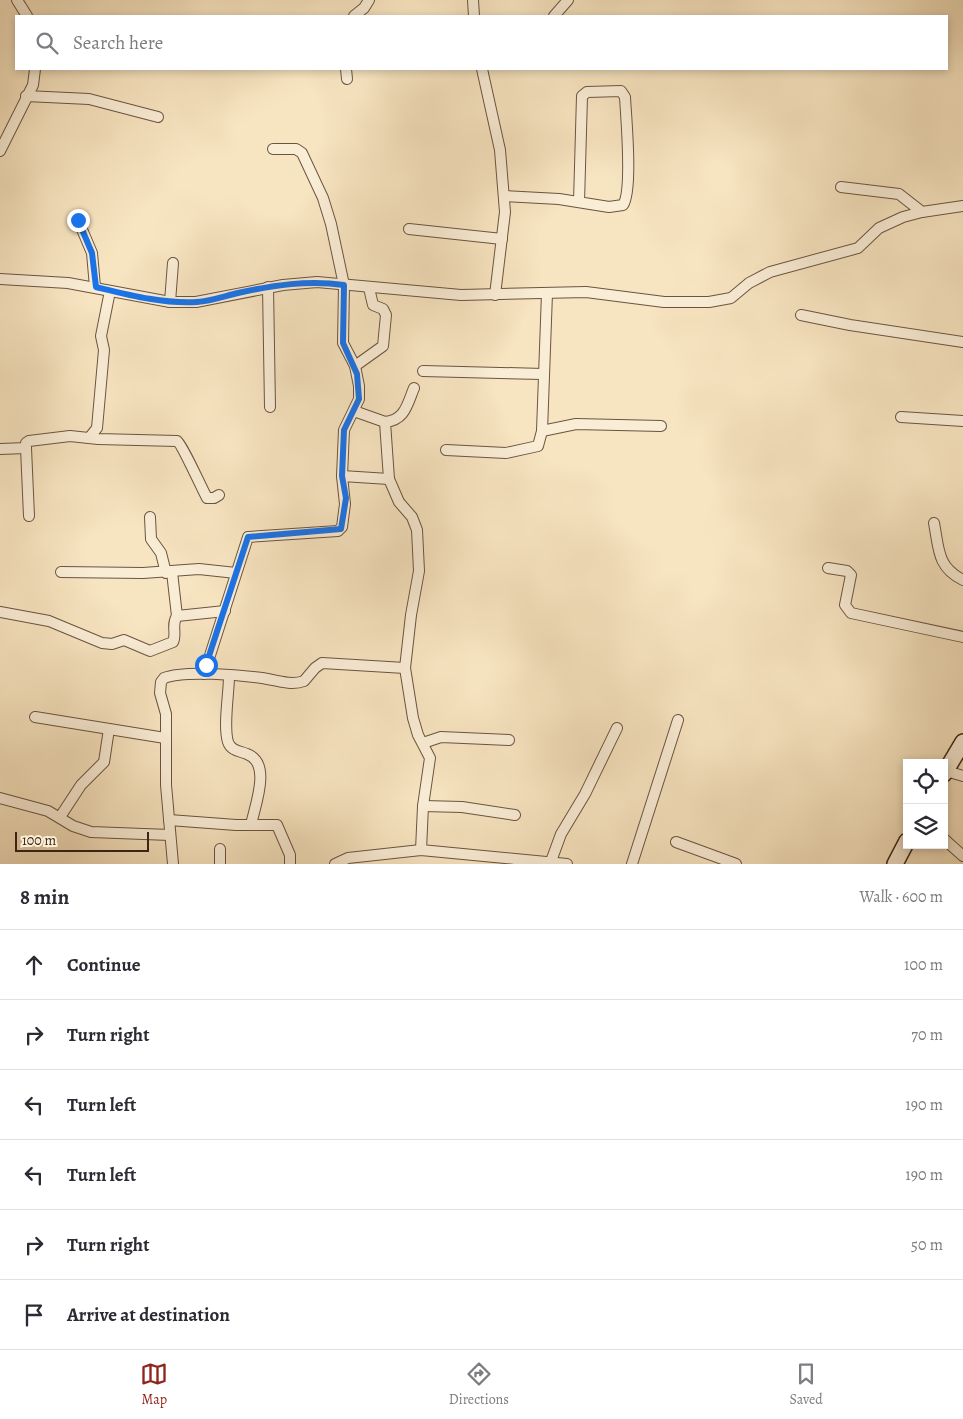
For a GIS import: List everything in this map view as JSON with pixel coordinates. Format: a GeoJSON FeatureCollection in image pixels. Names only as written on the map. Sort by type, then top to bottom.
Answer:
{"type":"FeatureCollection","features":[{"type":"Feature","properties":{"kind":"main road"},"geometry":{"type":"LineString","coordinates":[[948,767],[963,742]]}},
{"type":"Feature","properties":{"kind":"main road"},"geometry":{"type":"LineString","coordinates":[[895,864],[903,849]]}},
{"type":"Feature","properties":{"kind":"street"},"geometry":{"type":"LineString","coordinates":[[17,0],[26,15]]}},
{"type":"Feature","properties":{"kind":"street"},"geometry":{"type":"LineString","coordinates":[[355,15],[364,8],[369,0]]}},
{"type":"Feature","properties":{"kind":"street"},"geometry":{"type":"LineString","coordinates":[[473,0],[474,15]]}},
{"type":"Feature","properties":{"kind":"street"},"geometry":{"type":"LineString","coordinates":[[555,15],[568,0]]}},
{"type":"Feature","properties":{"kind":"street"},"geometry":{"type":"LineString","coordinates":[[0,151],[33,85],[35,70]]}},
{"type":"Feature","properties":{"kind":"street"},"geometry":{"type":"LineString","coordinates":[[482,70],[500,150],[505,212],[495,295]]}},
{"type":"Feature","properties":{"kind":"street"},"geometry":{"type":"LineString","coordinates":[[504,196],[579,202],[609,207],[620,206],[625,202],[628,168],[625,97],[622,91],[587,92],[582,96],[579,202]]}},
{"type":"Feature","properties":{"kind":"street"},"geometry":{"type":"LineString","coordinates":[[26,96],[89,99],[158,117]]}},
{"type":"Feature","properties":{"kind":"street"},"geometry":{"type":"LineString","coordinates":[[204,674],[246,540],[250,536],[341,529],[346,498],[342,476],[344,430],[349,416],[354,411],[359,399],[355,366],[343,343],[344,285],[327,209],[302,153],[296,149],[273,149]]}},
{"type":"Feature","properties":{"kind":"street"},"geometry":{"type":"LineString","coordinates":[[841,186],[899,194],[922,212]]}},
{"type":"Feature","properties":{"kind":"street"},"geometry":{"type":"LineString","coordinates":[[0,280],[96,287],[170,302],[210,300],[268,288],[318,282],[369,288],[495,295],[592,292],[686,304],[720,302],[731,298],[757,277],[815,258],[858,248],[879,228],[922,212],[963,206]]}},
{"type":"Feature","properties":{"kind":"street"},"geometry":{"type":"LineString","coordinates":[[78,220],[92,253],[96,287]]}},
{"type":"Feature","properties":{"kind":"street"},"geometry":{"type":"LineString","coordinates":[[409,229],[502,239]]}},
{"type":"Feature","properties":{"kind":"street"},"geometry":{"type":"LineString","coordinates":[[170,302],[173,263]]}},
{"type":"Feature","properties":{"kind":"street"},"geometry":{"type":"LineString","coordinates":[[268,288],[270,407]]}},
{"type":"Feature","properties":{"kind":"street"},"geometry":{"type":"LineString","coordinates":[[355,366],[383,346],[386,315],[384,309],[373,305],[369,288]]}},
{"type":"Feature","properties":{"kind":"street"},"geometry":{"type":"LineString","coordinates":[[89,438],[96,428],[104,350],[101,336],[110,290]]}},
{"type":"Feature","properties":{"kind":"street"},"geometry":{"type":"LineString","coordinates":[[446,450],[478,453],[523,451],[538,446],[542,431],[547,293]]}},
{"type":"Feature","properties":{"kind":"street"},"geometry":{"type":"LineString","coordinates":[[802,315],[850,325],[963,342]]}},
{"type":"Feature","properties":{"kind":"street"},"geometry":{"type":"LineString","coordinates":[[423,371],[543,374]]}},
{"type":"Feature","properties":{"kind":"street"},"geometry":{"type":"LineString","coordinates":[[354,411],[385,422],[401,418],[414,388]]}},
{"type":"Feature","properties":{"kind":"street"},"geometry":{"type":"LineString","coordinates":[[901,417],[963,420]]}},
{"type":"Feature","properties":{"kind":"street"},"geometry":{"type":"LineString","coordinates":[[385,422],[389,479],[398,502],[412,517],[417,530],[419,571],[405,668],[413,718],[418,736],[430,758],[423,806],[421,850]]}},
{"type":"Feature","properties":{"kind":"street"},"geometry":{"type":"LineString","coordinates":[[542,431],[576,424],[661,426]]}},
{"type":"Feature","properties":{"kind":"street"},"geometry":{"type":"LineString","coordinates":[[29,516],[27,442],[70,436],[177,441],[183,446],[194,474],[207,498],[214,498],[219,495]]}},
{"type":"Feature","properties":{"kind":"street"},"geometry":{"type":"LineString","coordinates":[[0,448],[26,448]]}},
{"type":"Feature","properties":{"kind":"street"},"geometry":{"type":"LineString","coordinates":[[342,476],[389,479]]}},
{"type":"Feature","properties":{"kind":"street"},"geometry":{"type":"LineString","coordinates":[[0,612],[50,622],[102,643],[112,644],[124,640],[150,651],[172,642],[175,637],[174,620],[177,616],[169,572],[161,553],[151,539],[150,517]]}},
{"type":"Feature","properties":{"kind":"street"},"geometry":{"type":"LineString","coordinates":[[934,523],[942,562],[947,570],[963,580]]}},
{"type":"Feature","properties":{"kind":"street"},"geometry":{"type":"LineString","coordinates":[[828,568],[847,571],[852,575],[845,605],[851,613],[963,637]]}},
{"type":"Feature","properties":{"kind":"street"},"geometry":{"type":"LineString","coordinates":[[61,572],[169,572],[199,569],[236,573]]}},
{"type":"Feature","properties":{"kind":"street"},"geometry":{"type":"LineString","coordinates":[[177,616],[225,611]]}},
{"type":"Feature","properties":{"kind":"street"},"geometry":{"type":"LineString","coordinates":[[173,864],[165,738],[166,714],[160,693],[161,682],[169,676],[204,674],[300,682],[322,664],[405,668]]}},
{"type":"Feature","properties":{"kind":"street"},"geometry":{"type":"LineString","coordinates":[[230,676],[228,742],[235,751],[251,755],[256,760],[261,771],[251,825]]}},
{"type":"Feature","properties":{"kind":"street"},"geometry":{"type":"LineString","coordinates":[[35,717],[165,738]]}},
{"type":"Feature","properties":{"kind":"street"},"geometry":{"type":"LineString","coordinates":[[632,864],[678,720]]}},
{"type":"Feature","properties":{"kind":"street"},"geometry":{"type":"LineString","coordinates":[[550,863],[560,834],[593,778],[617,728]]}},
{"type":"Feature","properties":{"kind":"street"},"geometry":{"type":"LineString","coordinates":[[60,817],[81,785],[104,762],[109,729]]}},
{"type":"Feature","properties":{"kind":"street"},"geometry":{"type":"LineString","coordinates":[[423,743],[442,737],[509,740]]}},
{"type":"Feature","properties":{"kind":"street"},"geometry":{"type":"LineString","coordinates":[[948,773],[963,776]]}},
{"type":"Feature","properties":{"kind":"street"},"geometry":{"type":"LineString","coordinates":[[0,798],[38,808],[60,817],[73,826],[91,832],[170,835]]}},
{"type":"Feature","properties":{"kind":"street"},"geometry":{"type":"LineString","coordinates":[[423,806],[462,807],[515,815]]}},
{"type":"Feature","properties":{"kind":"street"},"geometry":{"type":"LineString","coordinates":[[169,820],[278,826],[290,855],[290,864]]}},
{"type":"Feature","properties":{"kind":"street"},"geometry":{"type":"LineString","coordinates":[[676,842],[736,864]]}},
{"type":"Feature","properties":{"kind":"street"},"geometry":{"type":"LineString","coordinates":[[948,843],[963,856]]}},
{"type":"Feature","properties":{"kind":"street"},"geometry":{"type":"LineString","coordinates":[[220,849],[220,864]]}},
{"type":"Feature","properties":{"kind":"street"},"geometry":{"type":"LineString","coordinates":[[335,864],[348,858],[421,850],[487,860],[567,864]]}},
{"type":"Feature","properties":{"kind":"route"},"geometry":{"type":"LineString","coordinates":[[78,220],[92,253],[96,287],[124,294],[170,302],[196,302],[292,283],[318,282],[344,285],[343,343],[355,366],[359,386],[359,399],[354,411],[349,416],[344,430],[342,476],[346,504],[342,527],[338,531],[310,531],[248,537],[242,551],[215,644],[206,665]]}}]}
